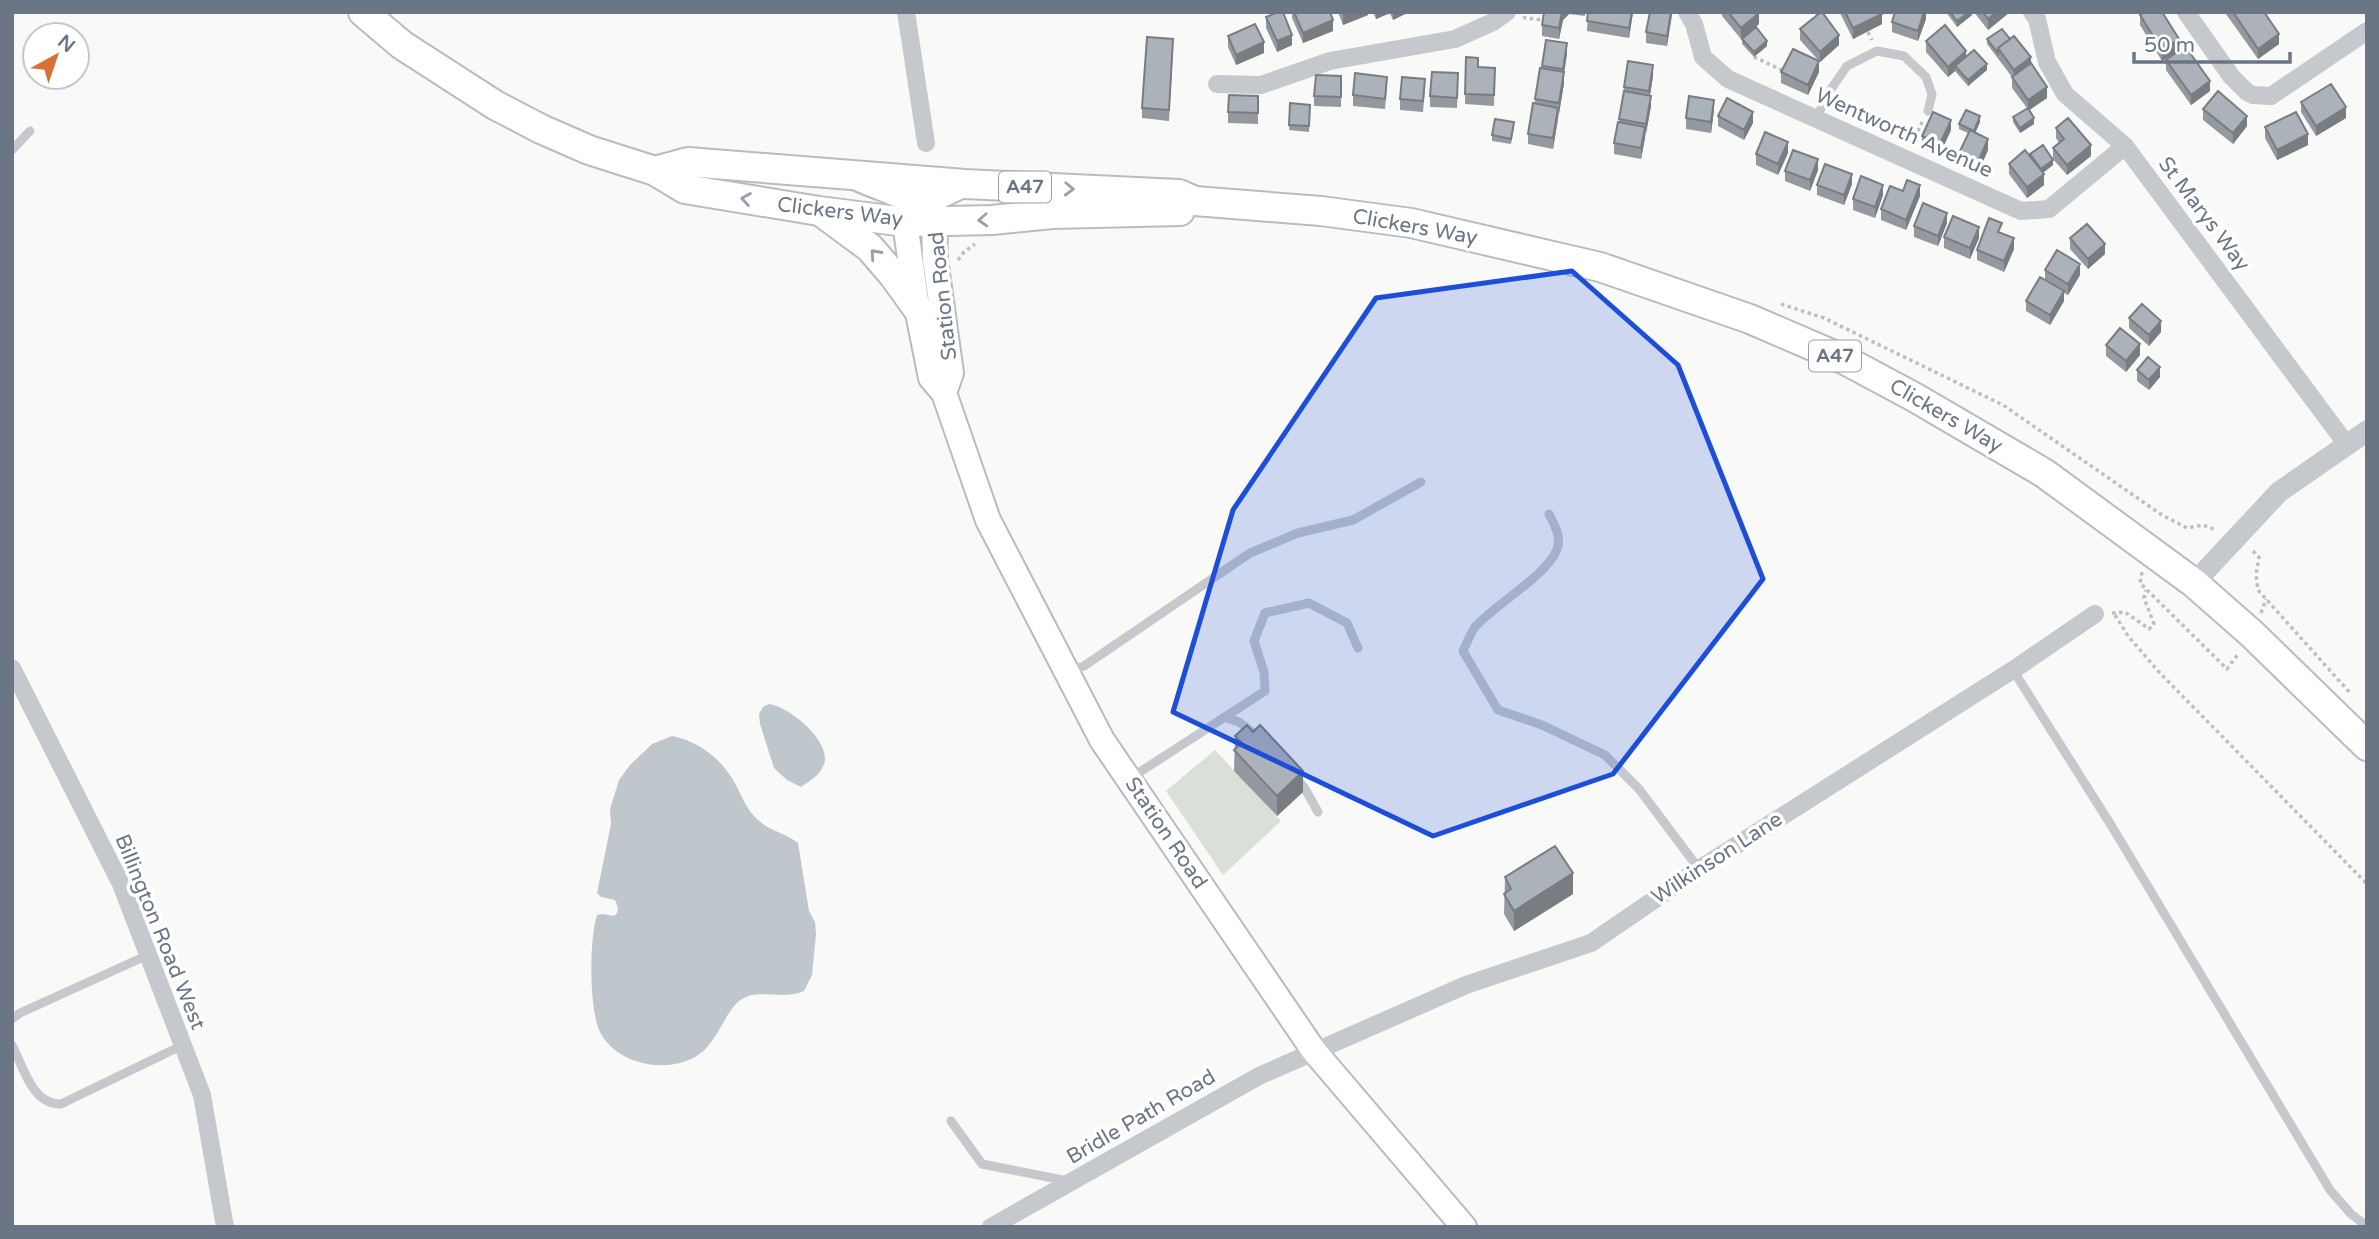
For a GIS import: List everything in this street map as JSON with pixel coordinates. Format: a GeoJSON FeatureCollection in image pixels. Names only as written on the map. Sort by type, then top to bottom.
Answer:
{"type":"FeatureCollection","features":[{"type":"Feature","properties":{"kind":"main road","name":"Clickers Way"},"geometry":{"type":"LineString","coordinates":[[363,12],[402,45],[495,105],[589,150],[655,171],[685,189],[819,211],[992,220],[1052,214],[1183,211],[1195,201]]}},
{"type":"Feature","properties":{"kind":"main road","name":"Clickers Way"},"geometry":{"type":"LineString","coordinates":[[655,171],[688,162],[854,177],[1179,194],[1195,201],[1321,211],[1410,223],[1600,267],[1750,319],[1843,359],[2032,466],[2194,583],[2252,634],[2367,746]]}},
{"type":"Feature","properties":{"kind":"main road","name":"Station Road"},"geometry":{"type":"LineString","coordinates":[[854,177],[920,216],[935,259],[951,373],[944,393]]}},
{"type":"Feature","properties":{"kind":"main road","name":"Station Road"},"geometry":{"type":"LineString","coordinates":[[920,216],[965,184]]}},
{"type":"Feature","properties":{"kind":"main road"},"geometry":{"type":"LineString","coordinates":[[819,211],[870,248],[894,275],[917,308]]}},
{"type":"Feature","properties":{"kind":"main road","name":"Station Road"},"geometry":{"type":"LineString","coordinates":[[920,216],[917,308],[931,378],[944,393],[988,520],[1102,740],[1314,1051],[1464,1227]]}},
{"type":"Feature","properties":{"kind":"street"},"geometry":{"type":"LineString","coordinates":[[906,12],[926,143]]}},
{"type":"Feature","properties":{"kind":"street"},"geometry":{"type":"LineString","coordinates":[[1217,84],[1261,85],[1330,61],[1455,39],[1493,22],[1507,12]]}},
{"type":"Feature","properties":{"kind":"street","name":"Wentworth Avenue"},"geometry":{"type":"LineString","coordinates":[[1686,12],[1694,24],[1703,57],[1728,79],[2021,211],[2049,209],[2125,146]]}},
{"type":"Feature","properties":{"kind":"street","name":"St Marys Way"},"geometry":{"type":"LineString","coordinates":[[2032,12],[2047,62],[2064,94],[2125,146],[2347,445]]}},
{"type":"Feature","properties":{"kind":"street"},"geometry":{"type":"LineString","coordinates":[[2186,12],[2231,76],[2253,95],[2271,96],[2367,32]]}},
{"type":"Feature","properties":{"kind":"street"},"geometry":{"type":"LineString","coordinates":[[2194,583],[2279,492],[2367,431]]}},
{"type":"Feature","properties":{"kind":"street","name":"Wilkinson Lane"},"geometry":{"type":"LineString","coordinates":[[1314,1051],[1466,985],[1591,943],[1699,869],[2013,670],[2095,614]]}},
{"type":"Feature","properties":{"kind":"street","name":"Billington Road West"},"geometry":{"type":"LineString","coordinates":[[12,668],[121,884],[183,1045],[202,1095],[225,1227]]}},
{"type":"Feature","properties":{"kind":"street","name":"Bridle Path Road"},"geometry":{"type":"LineString","coordinates":[[992,1227],[1259,1076],[1314,1051]]}},
{"type":"Feature","properties":{"kind":"lane"},"geometry":{"type":"LineString","coordinates":[[1816,119],[1829,92],[1847,66],[1877,51],[1904,56],[1926,76],[1932,94],[1928,111]]}},
{"type":"Feature","properties":{"kind":"lane"},"geometry":{"type":"LineString","coordinates":[[12,150],[30,131]]}},
{"type":"Feature","properties":{"kind":"lane"},"geometry":{"type":"LineString","coordinates":[[1067,672],[1084,666],[1250,552],[1298,533],[1353,520],[1421,482]]}},
{"type":"Feature","properties":{"kind":"lane"},"geometry":{"type":"LineString","coordinates":[[1549,514],[1558,535],[1558,548],[1546,566],[1473,629],[1463,651],[1498,710],[1542,726],[1605,755],[1639,789],[1699,869]]}},
{"type":"Feature","properties":{"kind":"lane"},"geometry":{"type":"LineString","coordinates":[[1128,778],[1143,771],[1265,691],[1264,672],[1254,641],[1265,613],[1309,603],[1347,623],[1358,648]]}},
{"type":"Feature","properties":{"kind":"lane"},"geometry":{"type":"LineString","coordinates":[[2013,670],[2118,836],[2330,1190],[2351,1214],[2367,1226]]}},
{"type":"Feature","properties":{"kind":"lane"},"geometry":{"type":"LineString","coordinates":[[1224,717],[1239,722],[1264,743]]}},
{"type":"Feature","properties":{"kind":"lane"},"geometry":{"type":"LineString","coordinates":[[1288,769],[1304,787],[1318,812]]}},
{"type":"Feature","properties":{"kind":"lane"},"geometry":{"type":"LineString","coordinates":[[12,1019],[148,955]]}},
{"type":"Feature","properties":{"kind":"lane"},"geometry":{"type":"LineString","coordinates":[[12,1045],[35,1091],[42,1100],[52,1104],[61,1104],[183,1045]]}},
{"type":"Feature","properties":{"kind":"lane"},"geometry":{"type":"LineString","coordinates":[[951,1121],[982,1164],[1073,1182]]}},
{"type":"Feature","properties":{"kind":"path"},"geometry":{"type":"LineString","coordinates":[[1521,12],[1525,18],[1545,20]]}},
{"type":"Feature","properties":{"kind":"path"},"geometry":{"type":"LineString","coordinates":[[1754,57],[1786,72]]}},
{"type":"Feature","properties":{"kind":"path"},"geometry":{"type":"LineString","coordinates":[[1904,158],[1928,111]]}},
{"type":"Feature","properties":{"kind":"path"},"geometry":{"type":"LineString","coordinates":[[1772,301],[1824,318],[2003,405],[2162,515],[2187,528],[2203,525],[2237,539],[2259,557],[2256,575],[2258,590],[2358,701]]}},
{"type":"Feature","properties":{"kind":"path"},"geometry":{"type":"LineString","coordinates":[[2095,614],[2125,612],[2149,629],[2154,624],[2144,598],[2147,590]]}},
{"type":"Feature","properties":{"kind":"path"},"geometry":{"type":"LineString","coordinates":[[2114,613],[2128,636],[2158,671],[2367,884]]}},
{"type":"Feature","properties":{"kind":"highlighted area"},"geometry":{"type":"Polygon","coordinates":[[[1572,271],[1678,365],[1763,579],[1613,774],[1433,836],[1173,712],[1233,510],[1376,298],[1572,271]]]}},
{"type":"Feature","properties":{"kind":"shaded area"},"geometry":{"type":"Polygon","coordinates":[[[769,704],[797,718],[807,726],[822,746],[825,755],[820,772],[801,787],[787,780],[774,768],[759,714],[763,707],[769,704]]]}},
{"type":"Feature","properties":{"kind":"shaded area"},"geometry":{"type":"Polygon","coordinates":[[[672,736],[692,743],[710,754],[725,768],[754,816],[798,843],[809,911],[815,922],[816,934],[812,975],[804,991],[789,995],[759,994],[746,997],[733,1008],[704,1051],[683,1062],[656,1065],[642,1063],[617,1052],[600,1032],[592,991],[592,957],[597,915],[614,916],[618,911],[615,900],[601,897],[597,893],[611,824],[610,809],[619,780],[652,744],[672,736]]]}},
{"type":"Feature","properties":{"kind":"shaded area"},"geometry":{"type":"Polygon","coordinates":[[[1215,750],[1281,821],[1223,875],[1166,791],[1215,750]]]}},
{"type":"Feature","properties":{"kind":"building"},"geometry":{"type":"Polygon","coordinates":[[[1283,12],[1292,35],[1277,41],[1266,17],[1283,12]]]}},
{"type":"Feature","properties":{"kind":"building"},"geometry":{"type":"Polygon","coordinates":[[[1294,12],[1330,12],[1333,20],[1303,33],[1294,12]]]}},
{"type":"Feature","properties":{"kind":"building"},"geometry":{"type":"Polygon","coordinates":[[[1544,12],[1562,12],[1559,28],[1542,25],[1544,12]]]}},
{"type":"Feature","properties":{"kind":"building"},"geometry":{"type":"Polygon","coordinates":[[[1588,12],[1632,12],[1629,28],[1587,21],[1588,12]]]}},
{"type":"Feature","properties":{"kind":"building"},"geometry":{"type":"Polygon","coordinates":[[[1650,12],[1671,12],[1667,36],[1646,32],[1650,12]]]}},
{"type":"Feature","properties":{"kind":"building"},"geometry":{"type":"Polygon","coordinates":[[[1728,12],[1759,12],[1759,13],[1741,28],[1728,12]]]}},
{"type":"Feature","properties":{"kind":"building"},"geometry":{"type":"Polygon","coordinates":[[[1821,12],[1839,35],[1820,52],[1800,29],[1821,12]]]}},
{"type":"Feature","properties":{"kind":"building"},"geometry":{"type":"Polygon","coordinates":[[[1845,12],[1881,12],[1882,14],[1853,28],[1845,12]]]}},
{"type":"Feature","properties":{"kind":"building"},"geometry":{"type":"Polygon","coordinates":[[[1895,12],[1924,12],[1918,31],[1892,22],[1895,12]]]}},
{"type":"Feature","properties":{"kind":"building"},"geometry":{"type":"Polygon","coordinates":[[[1950,12],[1969,12],[1957,21],[1950,12]]]}},
{"type":"Feature","properties":{"kind":"building"},"geometry":{"type":"Polygon","coordinates":[[[1983,12],[1997,12],[1988,19],[1983,12]]]}},
{"type":"Feature","properties":{"kind":"building"},"geometry":{"type":"Polygon","coordinates":[[[2144,12],[2162,12],[2179,39],[2162,50],[2140,15],[2144,12]]]}},
{"type":"Feature","properties":{"kind":"building"},"geometry":{"type":"Polygon","coordinates":[[[2233,12],[2264,12],[2279,34],[2258,49],[2233,12]]]}},
{"type":"Feature","properties":{"kind":"building"},"geometry":{"type":"Polygon","coordinates":[[[1255,24],[1264,42],[1236,55],[1228,36],[1255,24]]]}},
{"type":"Feature","properties":{"kind":"building"},"geometry":{"type":"Polygon","coordinates":[[[1945,25],[1966,51],[1948,67],[1926,41],[1945,25]]]}},
{"type":"Feature","properties":{"kind":"building"},"geometry":{"type":"Polygon","coordinates":[[[1756,27],[1767,41],[1754,52],[1742,39],[1756,27]]]}},
{"type":"Feature","properties":{"kind":"building"},"geometry":{"type":"Polygon","coordinates":[[[2002,29],[2010,39],[1998,48],[1998,53],[1987,39],[2002,29]]]}},
{"type":"Feature","properties":{"kind":"building"},"geometry":{"type":"Polygon","coordinates":[[[2014,36],[2031,57],[2014,70],[1998,48],[2014,36]]]}},
{"type":"Feature","properties":{"kind":"building"},"geometry":{"type":"Polygon","coordinates":[[[1147,37],[1173,39],[1169,110],[1142,108],[1147,37]]]}},
{"type":"Feature","properties":{"kind":"building"},"geometry":{"type":"Polygon","coordinates":[[[1546,40],[1567,43],[1563,69],[1542,66],[1546,40]]]}},
{"type":"Feature","properties":{"kind":"building"},"geometry":{"type":"Polygon","coordinates":[[[2185,46],[2210,81],[2191,95],[2166,60],[2185,46]]]}},
{"type":"Feature","properties":{"kind":"building"},"geometry":{"type":"Polygon","coordinates":[[[1793,49],[1819,61],[1808,85],[1781,72],[1793,49]]]}},
{"type":"Feature","properties":{"kind":"building"},"geometry":{"type":"Polygon","coordinates":[[[1974,50],[1987,64],[1968,80],[1955,66],[1974,50]]]}},
{"type":"Feature","properties":{"kind":"building"},"geometry":{"type":"Polygon","coordinates":[[[1466,57],[1478,58],[1478,67],[1495,68],[1494,95],[1465,94],[1466,57]]]}},
{"type":"Feature","properties":{"kind":"building"},"geometry":{"type":"Polygon","coordinates":[[[1628,61],[1653,65],[1649,91],[1624,87],[1628,61]]]}},
{"type":"Feature","properties":{"kind":"building"},"geometry":{"type":"Polygon","coordinates":[[[2031,63],[2047,87],[2028,100],[2012,77],[2031,63]]]}},
{"type":"Feature","properties":{"kind":"building"},"geometry":{"type":"Polygon","coordinates":[[[1540,68],[1564,72],[1559,103],[1535,99],[1540,68]]]}},
{"type":"Feature","properties":{"kind":"building"},"geometry":{"type":"Polygon","coordinates":[[[1432,72],[1458,73],[1457,98],[1430,96],[1432,72]]]}},
{"type":"Feature","properties":{"kind":"building"},"geometry":{"type":"Polygon","coordinates":[[[1355,73],[1387,77],[1385,99],[1353,95],[1355,73]]]}},
{"type":"Feature","properties":{"kind":"building"},"geometry":{"type":"Polygon","coordinates":[[[1316,75],[1341,76],[1341,97],[1314,96],[1316,75]]]}},
{"type":"Feature","properties":{"kind":"building"},"geometry":{"type":"Polygon","coordinates":[[[1402,77],[1425,79],[1423,101],[1400,99],[1402,77]]]}},
{"type":"Feature","properties":{"kind":"building"},"geometry":{"type":"Polygon","coordinates":[[[2331,84],[2346,107],[2316,126],[2301,102],[2331,84]]]}},
{"type":"Feature","properties":{"kind":"building"},"geometry":{"type":"Polygon","coordinates":[[[1624,91],[1651,96],[1646,124],[1619,119],[1624,91]]]}},
{"type":"Feature","properties":{"kind":"building"},"geometry":{"type":"Polygon","coordinates":[[[2218,91],[2247,116],[2233,133],[2203,109],[2218,91]]]}},
{"type":"Feature","properties":{"kind":"building"},"geometry":{"type":"Polygon","coordinates":[[[1229,95],[1258,96],[1258,113],[1228,112],[1229,95]]]}},
{"type":"Feature","properties":{"kind":"building"},"geometry":{"type":"Polygon","coordinates":[[[1689,96],[1714,100],[1711,122],[1686,118],[1689,96]]]}},
{"type":"Feature","properties":{"kind":"building"},"geometry":{"type":"Polygon","coordinates":[[[1727,98],[1753,112],[1744,130],[1718,116],[1727,98]]]}},
{"type":"Feature","properties":{"kind":"building"},"geometry":{"type":"Polygon","coordinates":[[[1290,103],[1310,105],[1309,126],[1289,125],[1290,103]]]}},
{"type":"Feature","properties":{"kind":"building"},"geometry":{"type":"Polygon","coordinates":[[[1533,103],[1558,108],[1553,138],[1528,134],[1533,103]]]}},
{"type":"Feature","properties":{"kind":"building"},"geometry":{"type":"Polygon","coordinates":[[[2028,108],[2034,118],[2020,128],[2013,117],[2028,108]]]}},
{"type":"Feature","properties":{"kind":"building"},"geometry":{"type":"Polygon","coordinates":[[[1966,110],[1980,116],[1974,131],[1959,124],[1966,110]]]}},
{"type":"Feature","properties":{"kind":"building"},"geometry":{"type":"Polygon","coordinates":[[[1933,112],[1951,120],[1940,144],[1922,136],[1933,112]]]}},
{"type":"Feature","properties":{"kind":"building"},"geometry":{"type":"Polygon","coordinates":[[[2296,112],[2308,134],[2277,150],[2265,127],[2296,112]]]}},
{"type":"Feature","properties":{"kind":"building"},"geometry":{"type":"Polygon","coordinates":[[[2068,118],[2091,145],[2067,165],[2053,148],[2064,139],[2056,128],[2068,118]]]}},
{"type":"Feature","properties":{"kind":"building"},"geometry":{"type":"Polygon","coordinates":[[[1495,119],[1514,122],[1511,139],[1492,135],[1495,119]]]}},
{"type":"Feature","properties":{"kind":"building"},"geometry":{"type":"Polygon","coordinates":[[[1618,122],[1645,127],[1641,148],[1614,143],[1618,122]]]}},
{"type":"Feature","properties":{"kind":"building"},"geometry":{"type":"Polygon","coordinates":[[[1970,130],[1988,139],[1978,162],[1959,153],[1970,130]]]}},
{"type":"Feature","properties":{"kind":"building"},"geometry":{"type":"Polygon","coordinates":[[[1765,132],[1788,142],[1778,164],[1756,154],[1765,132]]]}},
{"type":"Feature","properties":{"kind":"building"},"geometry":{"type":"Polygon","coordinates":[[[2043,145],[2053,160],[2041,169],[2030,154],[2043,145]]]}},
{"type":"Feature","properties":{"kind":"building"},"geometry":{"type":"Polygon","coordinates":[[[1793,150],[1818,159],[1810,180],[1785,171],[1793,150]]]}},
{"type":"Feature","properties":{"kind":"building"},"geometry":{"type":"Polygon","coordinates":[[[2025,150],[2044,174],[2027,187],[2009,164],[2025,150]]]}},
{"type":"Feature","properties":{"kind":"building"},"geometry":{"type":"Polygon","coordinates":[[[1825,164],[1852,174],[1844,195],[1817,185],[1825,164]]]}},
{"type":"Feature","properties":{"kind":"building"},"geometry":{"type":"Polygon","coordinates":[[[1861,176],[1883,185],[1875,207],[1853,199],[1861,176]]]}},
{"type":"Feature","properties":{"kind":"building"},"geometry":{"type":"Polygon","coordinates":[[[1907,180],[1920,185],[1906,220],[1881,209],[1890,186],[1903,191],[1907,180]]]}},
{"type":"Feature","properties":{"kind":"building"},"geometry":{"type":"Polygon","coordinates":[[[1923,203],[1947,213],[1938,236],[1914,226],[1923,203]]]}},
{"type":"Feature","properties":{"kind":"building"},"geometry":{"type":"Polygon","coordinates":[[[1953,216],[1979,227],[1970,248],[1944,237],[1953,216]]]}},
{"type":"Feature","properties":{"kind":"building"},"geometry":{"type":"Polygon","coordinates":[[[1989,218],[2002,223],[1998,232],[2014,238],[2004,261],[1977,250],[1989,218]]]}},
{"type":"Feature","properties":{"kind":"building"},"geometry":{"type":"Polygon","coordinates":[[[2087,224],[2105,244],[2088,259],[2070,238],[2087,224]]]}},
{"type":"Feature","properties":{"kind":"building"},"geometry":{"type":"Polygon","coordinates":[[[2057,250],[2080,264],[2068,284],[2045,270],[2057,250]]]}},
{"type":"Feature","properties":{"kind":"building"},"geometry":{"type":"Polygon","coordinates":[[[2040,277],[2064,291],[2050,315],[2026,301],[2040,277]]]}},
{"type":"Feature","properties":{"kind":"building"},"geometry":{"type":"Polygon","coordinates":[[[2142,304],[2161,321],[2149,335],[2129,318],[2142,304]]]}},
{"type":"Feature","properties":{"kind":"building"},"geometry":{"type":"Polygon","coordinates":[[[2120,328],[2140,344],[2126,361],[2106,345],[2120,328]]]}},
{"type":"Feature","properties":{"kind":"building"},"geometry":{"type":"Polygon","coordinates":[[[2148,357],[2160,367],[2149,380],[2137,370],[2148,357]]]}},
{"type":"Feature","properties":{"kind":"building"},"geometry":{"type":"Polygon","coordinates":[[[1247,725],[1253,732],[1260,725],[1303,771],[1277,796],[1234,750],[1242,743],[1235,736],[1247,725]]]}},
{"type":"Feature","properties":{"kind":"building"},"geometry":{"type":"Polygon","coordinates":[[[1555,846],[1573,873],[1514,911],[1504,894],[1511,889],[1505,877],[1555,846]]]}}]}
